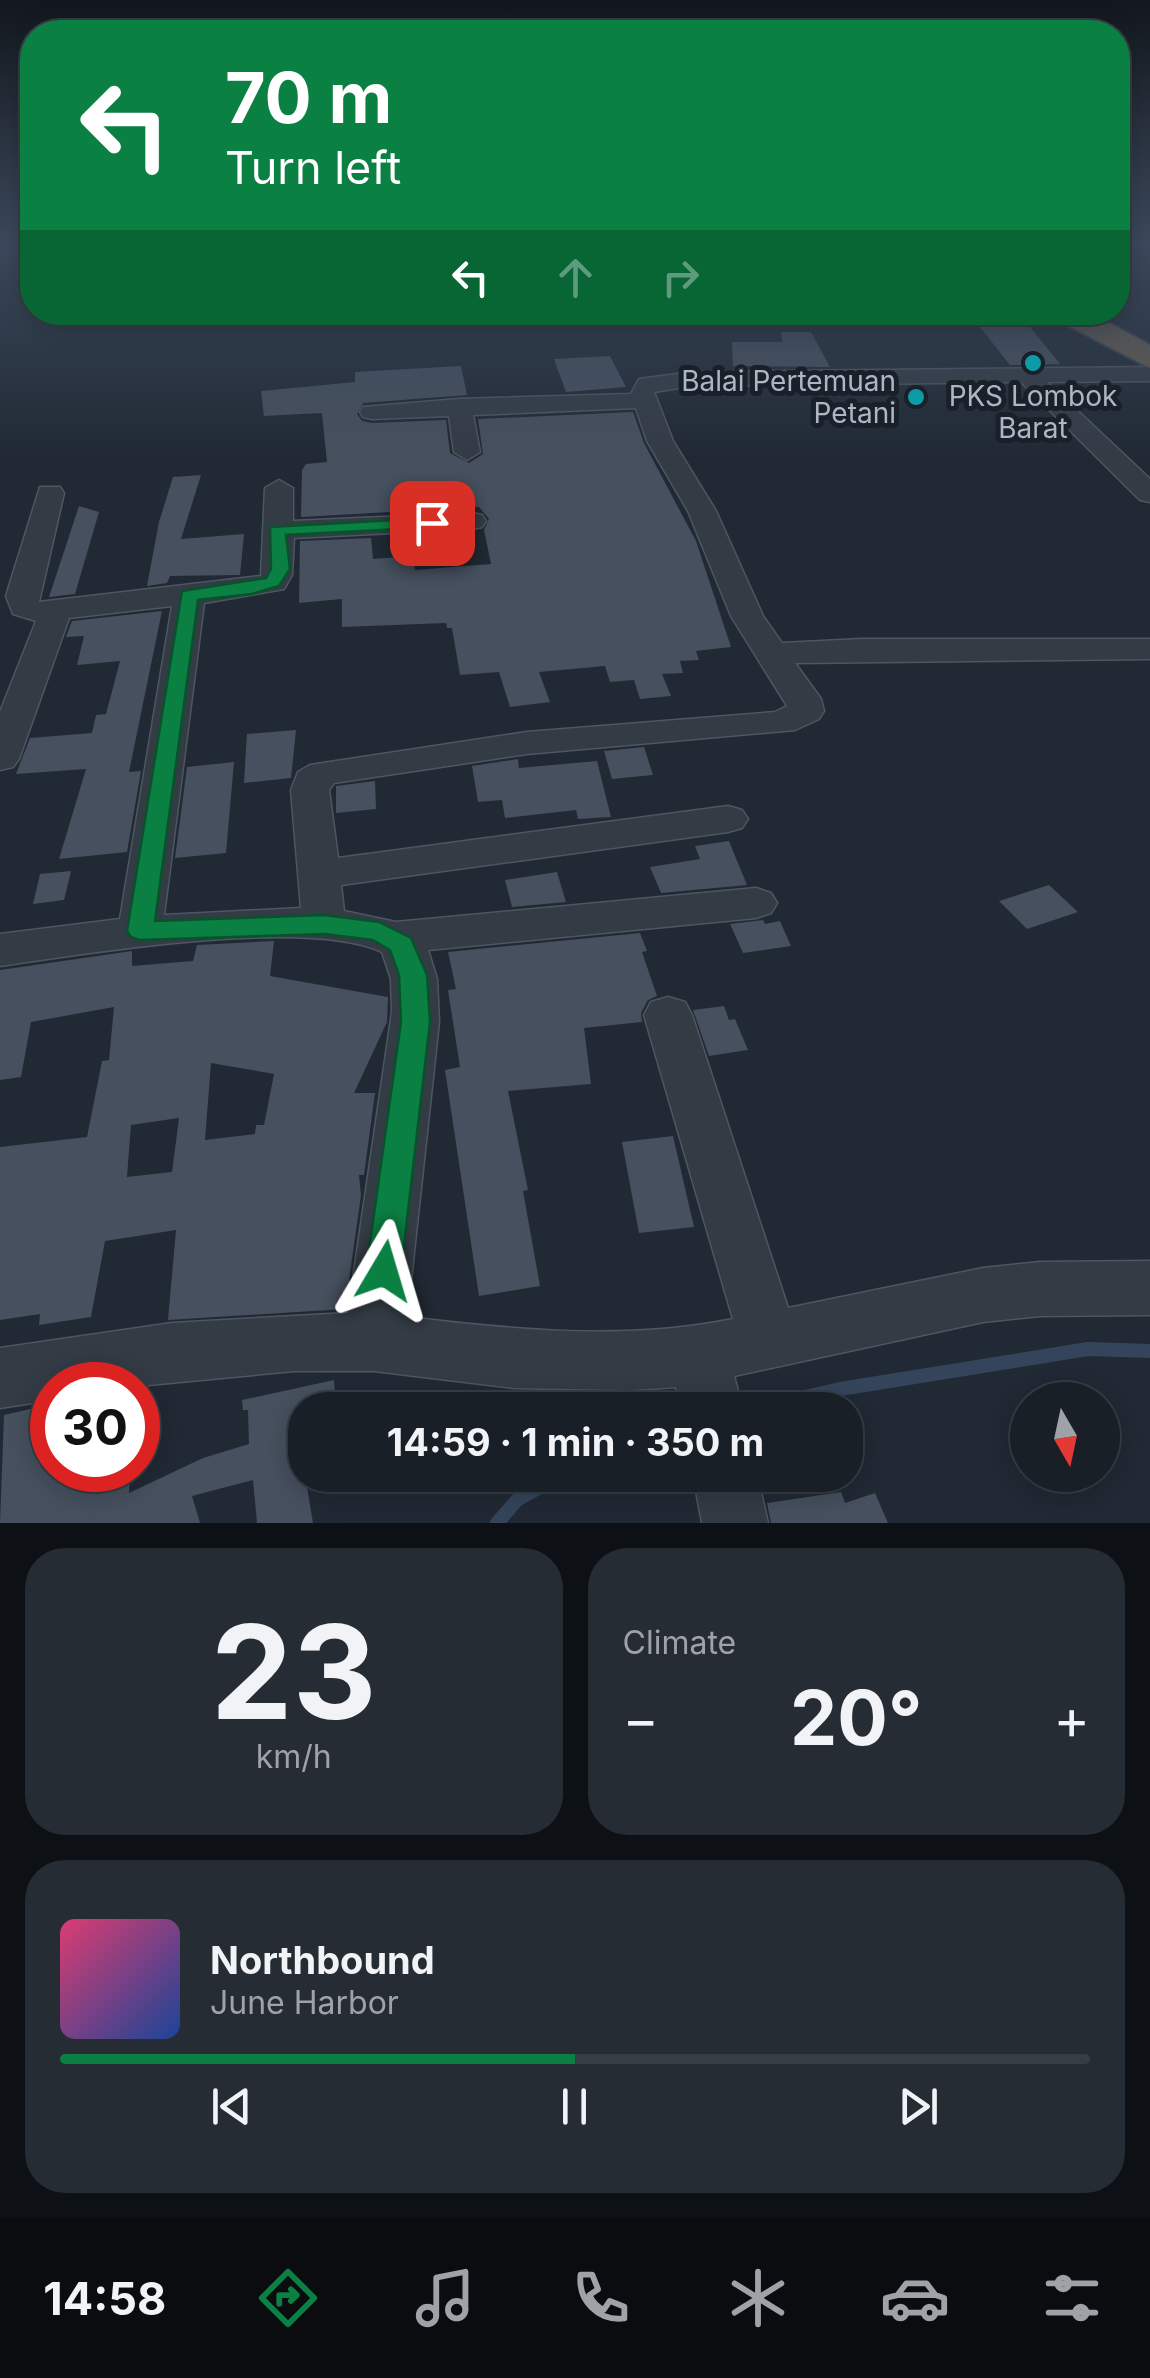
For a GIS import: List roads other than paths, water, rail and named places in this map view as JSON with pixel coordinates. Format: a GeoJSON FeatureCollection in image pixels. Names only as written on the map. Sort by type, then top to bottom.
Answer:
{"type":"FeatureCollection","features":[{"type":"Feature","properties":{"kind":"highway"},"geometry":{"type":"LineString","coordinates":[[1089,325],[1150,358]]}},
{"type":"Feature","properties":{"kind":"street"},"geometry":{"type":"LineString","coordinates":[[324,925],[310,786],[323,773],[527,743],[782,722],[801,716],[807,708],[769,654],[733,590],[702,511],[660,440],[644,402],[644,386],[668,380],[1150,374]]}},
{"type":"Feature","properties":{"kind":"street"},"geometry":{"type":"LineString","coordinates":[[1030,378],[1150,494]]}},
{"type":"Feature","properties":{"kind":"street"},"geometry":{"type":"LineString","coordinates":[[372,412],[644,402]]}},
{"type":"Feature","properties":{"kind":"street"},"geometry":{"type":"LineString","coordinates":[[459,406],[467,452]]}},
{"type":"Feature","properties":{"kind":"street"},"geometry":{"type":"LineString","coordinates":[[50,492],[22,602],[31,612],[252,588],[272,582],[280,569],[276,530],[279,488]]}},
{"type":"Feature","properties":{"kind":"street"},"geometry":{"type":"LineString","coordinates":[[276,530],[472,522]]}},
{"type":"Feature","properties":{"kind":"street"},"geometry":{"type":"LineString","coordinates":[[140,931],[189,595]]}},
{"type":"Feature","properties":{"kind":"street"},"geometry":{"type":"LineString","coordinates":[[0,759],[56,611]]}},
{"type":"Feature","properties":{"kind":"street"},"geometry":{"type":"LineString","coordinates":[[769,654],[861,650],[1150,650]]}},
{"type":"Feature","properties":{"kind":"street"},"geometry":{"type":"LineString","coordinates":[[320,874],[728,819]]}},
{"type":"Feature","properties":{"kind":"street"},"geometry":{"type":"LineString","coordinates":[[0,950],[140,931],[324,925],[367,928],[395,938],[756,903]]}},
{"type":"Feature","properties":{"kind":"street"},"geometry":{"type":"LineString","coordinates":[[374,1342],[415,1022],[413,975],[395,938]]}},
{"type":"Feature","properties":{"kind":"street"},"geometry":{"type":"LineString","coordinates":[[668,1014],[770,1342]]}},
{"type":"Feature","properties":{"kind":"street"},"geometry":{"type":"LineString","coordinates":[[0,1378],[172,1352],[294,1342],[374,1342],[534,1360],[632,1362],[704,1383],[770,1342],[983,1295],[1040,1289],[1150,1288]]}},
{"type":"Feature","properties":{"kind":"street"},"geometry":{"type":"LineString","coordinates":[[728,1492],[734,1523]]}},
{"type":"Feature","properties":{"kind":"waterway"},"geometry":{"type":"LineString","coordinates":[[827,1392],[1088,1349],[1150,1351]]}},
{"type":"Feature","properties":{"kind":"waterway"},"geometry":{"type":"LineString","coordinates":[[497,1523],[517,1500],[531,1492]]}},
{"type":"Feature","properties":{"kind":"place","name":"PKS Lombok Barat"},"geometry":{"type":"Point","coordinates":[1033,363]}},
{"type":"Feature","properties":{"kind":"place","name":"Balai Pertemuan Petani"},"geometry":{"type":"Point","coordinates":[916,397]}}]}
